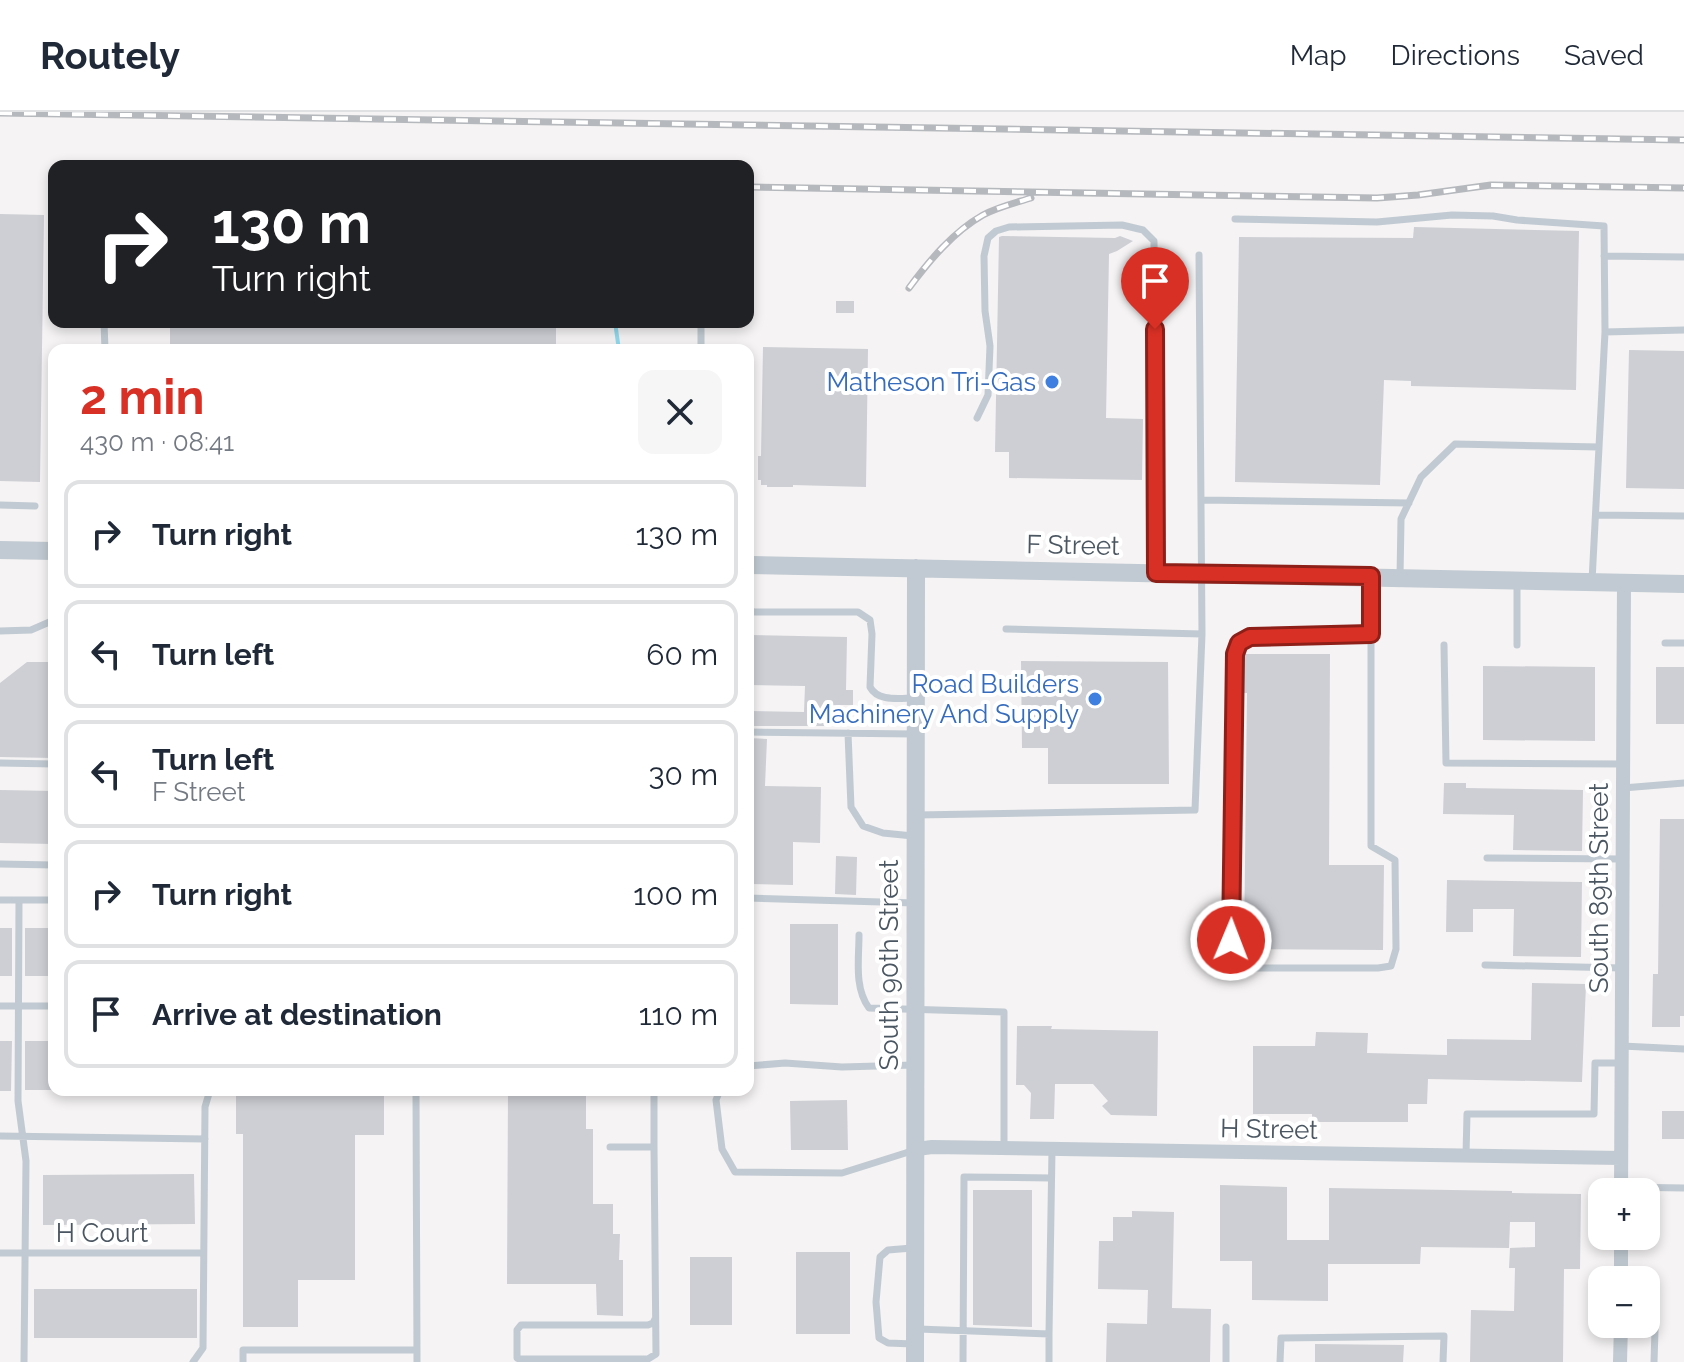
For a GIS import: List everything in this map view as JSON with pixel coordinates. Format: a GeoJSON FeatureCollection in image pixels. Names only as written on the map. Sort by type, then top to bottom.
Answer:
{"type":"FeatureCollection","features":[{"type":"Feature","properties":{"kind":"street"},"geometry":{"type":"LineString","coordinates":[[0,550],[48,551]]}},
{"type":"Feature","properties":{"kind":"street","name":"F Street"},"geometry":{"type":"LineString","coordinates":[[754,565],[1684,584]]}},
{"type":"Feature","properties":{"kind":"street","name":"South 90th Street"},"geometry":{"type":"LineString","coordinates":[[915,1345],[916,568]]}},
{"type":"Feature","properties":{"kind":"street","name":"South 89th Street"},"geometry":{"type":"LineString","coordinates":[[1621,1178],[1624,584]]}},
{"type":"Feature","properties":{"kind":"street","name":"H Street"},"geometry":{"type":"LineString","coordinates":[[917,1149],[1621,1158]]}},
{"type":"Feature","properties":{"kind":"street"},"geometry":{"type":"LineString","coordinates":[[1620,1362],[1622,1338]]}},
{"type":"Feature","properties":{"kind":"lane"},"geometry":{"type":"LineString","coordinates":[[1235,219],[1377,222],[1452,215],[1604,226],[1605,332],[1592,581]]}},
{"type":"Feature","properties":{"kind":"lane"},"geometry":{"type":"LineString","coordinates":[[977,418],[988,395],[990,346],[985,311],[984,256],[988,238],[996,231],[1009,227],[1122,225],[1143,230],[1154,241],[1156,573]]}},
{"type":"Feature","properties":{"kind":"lane"},"geometry":{"type":"LineString","coordinates":[[915,815],[1195,810],[1202,634],[1199,255]]}},
{"type":"Feature","properties":{"kind":"lane"},"geometry":{"type":"LineString","coordinates":[[1604,256],[1684,257]]}},
{"type":"Feature","properties":{"kind":"lane"},"geometry":{"type":"LineString","coordinates":[[1605,332],[1684,330]]}},
{"type":"Feature","properties":{"kind":"lane"},"geometry":{"type":"LineString","coordinates":[[1400,577],[1401,519],[1421,477],[1455,444],[1599,447]]}},
{"type":"Feature","properties":{"kind":"lane"},"geometry":{"type":"LineString","coordinates":[[1201,500],[1409,503]]}},
{"type":"Feature","properties":{"kind":"lane"},"geometry":{"type":"LineString","coordinates":[[0,505],[35,506]]}},
{"type":"Feature","properties":{"kind":"lane"},"geometry":{"type":"LineString","coordinates":[[1596,515],[1684,516]]}},
{"type":"Feature","properties":{"kind":"lane"},"geometry":{"type":"LineString","coordinates":[[1371,576],[1371,634],[1371,846],[1395,860],[1396,949],[1391,966],[1249,968],[1239,959],[1231,940],[1235,654],[1239,643],[1250,637],[1371,634]]}},
{"type":"Feature","properties":{"kind":"lane"},"geometry":{"type":"LineString","coordinates":[[1517,580],[1517,645]]}},
{"type":"Feature","properties":{"kind":"lane"},"geometry":{"type":"LineString","coordinates":[[754,611],[858,612],[864,615],[870,620],[872,634],[872,693],[881,697],[915,698]]}},
{"type":"Feature","properties":{"kind":"lane"},"geometry":{"type":"LineString","coordinates":[[0,631],[31,630],[48,623]]}},
{"type":"Feature","properties":{"kind":"lane"},"geometry":{"type":"LineString","coordinates":[[1006,629],[1202,634]]}},
{"type":"Feature","properties":{"kind":"lane"},"geometry":{"type":"LineString","coordinates":[[1665,643],[1684,643]]}},
{"type":"Feature","properties":{"kind":"lane"},"geometry":{"type":"LineString","coordinates":[[1444,645],[1446,763],[1623,764]]}},
{"type":"Feature","properties":{"kind":"lane"},"geometry":{"type":"LineString","coordinates":[[754,732],[915,734]]}},
{"type":"Feature","properties":{"kind":"lane"},"geometry":{"type":"LineString","coordinates":[[848,733],[851,807],[863,826],[883,833],[915,836]]}},
{"type":"Feature","properties":{"kind":"lane"},"geometry":{"type":"LineString","coordinates":[[0,763],[48,764]]}},
{"type":"Feature","properties":{"kind":"lane"},"geometry":{"type":"LineString","coordinates":[[1623,788],[1684,783]]}},
{"type":"Feature","properties":{"kind":"lane"},"geometry":{"type":"LineString","coordinates":[[1487,858],[1622,859]]}},
{"type":"Feature","properties":{"kind":"lane"},"geometry":{"type":"LineString","coordinates":[[0,864],[48,865]]}},
{"type":"Feature","properties":{"kind":"lane"},"geometry":{"type":"LineString","coordinates":[[754,898],[915,903]]}},
{"type":"Feature","properties":{"kind":"lane"},"geometry":{"type":"LineString","coordinates":[[0,900],[48,900]]}},
{"type":"Feature","properties":{"kind":"lane"},"geometry":{"type":"LineString","coordinates":[[19,900],[18,1101],[26,1161],[24,1362]]}},
{"type":"Feature","properties":{"kind":"lane"},"geometry":{"type":"LineString","coordinates":[[859,935],[860,989],[862,999],[869,1008],[1004,1012],[1004,1149]]}},
{"type":"Feature","properties":{"kind":"lane"},"geometry":{"type":"LineString","coordinates":[[1485,965],[1622,968]]}},
{"type":"Feature","properties":{"kind":"lane"},"geometry":{"type":"LineString","coordinates":[[0,1006],[48,1006]]}},
{"type":"Feature","properties":{"kind":"lane"},"geometry":{"type":"LineString","coordinates":[[1622,1046],[1684,1049]]}},
{"type":"Feature","properties":{"kind":"lane"},"geometry":{"type":"LineString","coordinates":[[754,1066],[785,1063],[842,1067],[916,1065]]}},
{"type":"Feature","properties":{"kind":"lane"},"geometry":{"type":"LineString","coordinates":[[1466,1156],[1467,1114],[1594,1114],[1595,1063],[1622,1063]]}},
{"type":"Feature","properties":{"kind":"lane"},"geometry":{"type":"LineString","coordinates":[[193,1362],[203,1348],[205,1107],[208,1096]]}},
{"type":"Feature","properties":{"kind":"lane"},"geometry":{"type":"LineString","coordinates":[[416,1096],[417,1362]]}},
{"type":"Feature","properties":{"kind":"lane"},"geometry":{"type":"LineString","coordinates":[[654,1096],[656,1354],[648,1359],[517,1358],[517,1330],[521,1325],[648,1325],[655,1319]]}},
{"type":"Feature","properties":{"kind":"lane"},"geometry":{"type":"LineString","coordinates":[[718,1096],[722,1149],[735,1172],[842,1173],[917,1149]]}},
{"type":"Feature","properties":{"kind":"lane"},"geometry":{"type":"LineString","coordinates":[[0,1136],[205,1139]]}},
{"type":"Feature","properties":{"kind":"lane"},"geometry":{"type":"LineString","coordinates":[[610,1147],[654,1147]]}},
{"type":"Feature","properties":{"kind":"lane"},"geometry":{"type":"LineString","coordinates":[[1049,1362],[1052,1150]]}},
{"type":"Feature","properties":{"kind":"lane"},"geometry":{"type":"LineString","coordinates":[[963,1362],[964,1177],[1051,1178]]}},
{"type":"Feature","properties":{"kind":"lane"},"geometry":{"type":"LineString","coordinates":[[1660,1189],[1684,1188]]}},
{"type":"Feature","properties":{"kind":"lane"},"geometry":{"type":"LineString","coordinates":[[916,1248],[896,1248],[880,1257],[876,1302],[879,1338],[888,1343],[915,1345],[964,1332],[1049,1334]]}},
{"type":"Feature","properties":{"kind":"lane","name":"H Court"},"geometry":{"type":"LineString","coordinates":[[0,1253],[203,1253]]}},
{"type":"Feature","properties":{"kind":"lane"},"geometry":{"type":"LineString","coordinates":[[1226,1327],[1226,1362]]}},
{"type":"Feature","properties":{"kind":"lane"},"geometry":{"type":"LineString","coordinates":[[1280,1362],[1281,1338],[1444,1336],[1443,1362]]}},
{"type":"Feature","properties":{"kind":"lane"},"geometry":{"type":"LineString","coordinates":[[1654,1362],[1655,1338]]}},
{"type":"Feature","properties":{"kind":"lane"},"geometry":{"type":"LineString","coordinates":[[243,1362],[243,1350],[417,1350]]}},
{"type":"Feature","properties":{"kind":"building"},"geometry":{"type":"Polygon","coordinates":[[[0,214],[44,215],[40,482],[0,481],[0,214]]]}},
{"type":"Feature","properties":{"kind":"building"},"geometry":{"type":"Polygon","coordinates":[[[1414,227],[1579,231],[1576,390],[1411,386],[1411,381],[1384,380],[1380,485],[1235,482],[1239,237],[1413,238],[1414,227]]]}},
{"type":"Feature","properties":{"kind":"building","name":"Matheson Tri-Gas"},"geometry":{"type":"Polygon","coordinates":[[[1120,236],[1133,241],[1109,254],[1106,418],[1143,419],[1142,480],[1009,478],[1009,452],[995,452],[999,237],[1120,236]]]}},
{"type":"Feature","properties":{"kind":"building"},"geometry":{"type":"Polygon","coordinates":[[[836,301],[854,301],[854,313],[836,313],[836,301]]]}},
{"type":"Feature","properties":{"kind":"building"},"geometry":{"type":"Polygon","coordinates":[[[170,328],[556,328],[556,344],[170,344],[170,328]]]}},
{"type":"Feature","properties":{"kind":"building"},"geometry":{"type":"Polygon","coordinates":[[[763,347],[868,349],[866,487],[761,485],[761,480],[758,480],[758,456],[761,456],[763,347]]]}},
{"type":"Feature","properties":{"kind":"building"},"geometry":{"type":"Polygon","coordinates":[[[1629,350],[1684,351],[1684,489],[1626,488],[1629,350]]]}},
{"type":"Feature","properties":{"kind":"building"},"geometry":{"type":"Polygon","coordinates":[[[754,635],[847,637],[846,690],[853,690],[853,705],[830,705],[830,726],[754,726],[754,711],[804,712],[805,686],[754,685],[754,635]]]}},
{"type":"Feature","properties":{"kind":"building"},"geometry":{"type":"Polygon","coordinates":[[[1242,654],[1330,654],[1329,865],[1384,865],[1383,950],[1244,949],[1247,693],[1242,693],[1242,654]]]}},
{"type":"Feature","properties":{"kind":"building","name":"Road Builders Machinery And Supply"},"geometry":{"type":"Polygon","coordinates":[[[1021,661],[1168,662],[1169,784],[1048,784],[1048,748],[1022,748],[1021,661]]]}},
{"type":"Feature","properties":{"kind":"building"},"geometry":{"type":"Polygon","coordinates":[[[27,662],[48,662],[48,758],[0,757],[0,683],[27,662]]]}},
{"type":"Feature","properties":{"kind":"building"},"geometry":{"type":"Polygon","coordinates":[[[1483,666],[1595,667],[1595,741],[1483,740],[1483,666]]]}},
{"type":"Feature","properties":{"kind":"building"},"geometry":{"type":"Polygon","coordinates":[[[1656,667],[1684,667],[1684,724],[1656,724],[1656,667]]]}},
{"type":"Feature","properties":{"kind":"building"},"geometry":{"type":"Polygon","coordinates":[[[754,738],[767,739],[765,786],[821,787],[820,843],[793,842],[793,885],[754,884],[754,738]]]}},
{"type":"Feature","properties":{"kind":"building"},"geometry":{"type":"Polygon","coordinates":[[[1444,783],[1466,783],[1466,788],[1583,790],[1582,851],[1513,850],[1514,815],[1443,814],[1444,783]]]}},
{"type":"Feature","properties":{"kind":"building"},"geometry":{"type":"Polygon","coordinates":[[[0,790],[48,791],[48,844],[0,843],[0,790]]]}},
{"type":"Feature","properties":{"kind":"building"},"geometry":{"type":"Polygon","coordinates":[[[1660,819],[1684,819],[1684,1016],[1680,1016],[1680,1027],[1652,1027],[1653,974],[1658,974],[1660,819]]]}},
{"type":"Feature","properties":{"kind":"building"},"geometry":{"type":"Polygon","coordinates":[[[836,856],[857,857],[856,895],[835,894],[836,856]]]}},
{"type":"Feature","properties":{"kind":"building"},"geometry":{"type":"Polygon","coordinates":[[[1447,880],[1582,882],[1581,957],[1513,956],[1514,909],[1473,909],[1473,932],[1446,932],[1447,880]]]}},
{"type":"Feature","properties":{"kind":"building"},"geometry":{"type":"Polygon","coordinates":[[[790,924],[838,924],[838,1005],[790,1004],[790,924]]]}},
{"type":"Feature","properties":{"kind":"building"},"geometry":{"type":"Polygon","coordinates":[[[0,928],[12,928],[12,976],[0,976],[0,928]]]}},
{"type":"Feature","properties":{"kind":"building"},"geometry":{"type":"Polygon","coordinates":[[[25,928],[48,928],[48,976],[25,976],[25,928]]]}},
{"type":"Feature","properties":{"kind":"building"},"geometry":{"type":"Polygon","coordinates":[[[1532,983],[1586,984],[1582,1082],[1428,1079],[1427,1104],[1408,1104],[1408,1122],[1312,1122],[1312,1114],[1253,1114],[1253,1046],[1315,1046],[1316,1032],[1368,1033],[1367,1053],[1447,1055],[1447,1039],[1531,1040],[1532,983]]]}},
{"type":"Feature","properties":{"kind":"building"},"geometry":{"type":"Polygon","coordinates":[[[1017,1026],[1158,1031],[1157,1116],[1111,1115],[1102,1106],[1108,1101],[1093,1084],[1055,1084],[1054,1119],[1030,1119],[1031,1093],[1024,1085],[1016,1085],[1017,1026]]]}},
{"type":"Feature","properties":{"kind":"building"},"geometry":{"type":"Polygon","coordinates":[[[0,1041],[12,1041],[11,1091],[0,1091],[0,1041]]]}},
{"type":"Feature","properties":{"kind":"building"},"geometry":{"type":"Polygon","coordinates":[[[25,1041],[48,1041],[48,1090],[25,1090],[25,1041]]]}},
{"type":"Feature","properties":{"kind":"building"},"geometry":{"type":"Polygon","coordinates":[[[236,1096],[384,1096],[384,1135],[355,1135],[355,1280],[298,1280],[298,1327],[243,1327],[243,1134],[236,1134],[236,1096]]]}},
{"type":"Feature","properties":{"kind":"building"},"geometry":{"type":"Polygon","coordinates":[[[508,1096],[586,1096],[586,1129],[593,1129],[593,1204],[613,1204],[613,1234],[620,1234],[619,1260],[623,1260],[623,1316],[597,1315],[596,1284],[507,1284],[508,1096]]]}},
{"type":"Feature","properties":{"kind":"building"},"geometry":{"type":"Polygon","coordinates":[[[847,1100],[848,1150],[791,1150],[790,1101],[847,1100]]]}},
{"type":"Feature","properties":{"kind":"building"},"geometry":{"type":"Polygon","coordinates":[[[1662,1111],[1684,1111],[1684,1139],[1662,1139],[1662,1111]]]}},
{"type":"Feature","properties":{"kind":"building"},"geometry":{"type":"Polygon","coordinates":[[[194,1174],[195,1224],[43,1225],[43,1175],[194,1174]]]}},
{"type":"Feature","properties":{"kind":"building"},"geometry":{"type":"Polygon","coordinates":[[[1220,1185],[1287,1187],[1287,1240],[1329,1240],[1329,1188],[1581,1194],[1580,1269],[1564,1269],[1563,1362],[1470,1362],[1471,1310],[1514,1311],[1515,1268],[1509,1268],[1510,1248],[1535,1247],[1535,1222],[1510,1222],[1509,1248],[1421,1247],[1420,1264],[1328,1264],[1328,1301],[1252,1300],[1252,1261],[1220,1261],[1220,1185]]]}},
{"type":"Feature","properties":{"kind":"building"},"geometry":{"type":"Polygon","coordinates":[[[973,1190],[1032,1190],[1032,1327],[973,1325],[973,1190]]]}},
{"type":"Feature","properties":{"kind":"building"},"geometry":{"type":"Polygon","coordinates":[[[1132,1211],[1174,1212],[1172,1308],[1211,1309],[1210,1362],[1106,1362],[1107,1323],[1147,1324],[1148,1290],[1098,1289],[1099,1241],[1113,1241],[1113,1217],[1132,1217],[1132,1211]]]}},
{"type":"Feature","properties":{"kind":"building"},"geometry":{"type":"Polygon","coordinates":[[[796,1252],[850,1252],[850,1334],[796,1334],[796,1252]]]}},
{"type":"Feature","properties":{"kind":"building"},"geometry":{"type":"Polygon","coordinates":[[[690,1257],[732,1257],[732,1325],[690,1325],[690,1257]]]}},
{"type":"Feature","properties":{"kind":"building"},"geometry":{"type":"Polygon","coordinates":[[[34,1289],[197,1289],[197,1338],[34,1338],[34,1289]]]}},
{"type":"Feature","properties":{"kind":"building"},"geometry":{"type":"Polygon","coordinates":[[[1315,1344],[1404,1345],[1403,1362],[1315,1362],[1315,1344]]]}},
{"type":"Feature","properties":{"kind":"waterway"},"geometry":{"type":"LineString","coordinates":[[616,328],[618,344]]}},
{"type":"Feature","properties":{"kind":"railway"},"geometry":{"type":"LineString","coordinates":[[0,113],[1684,140]]}},
{"type":"Feature","properties":{"kind":"railway"},"geometry":{"type":"LineString","coordinates":[[754,187],[1377,198],[1491,185],[1684,188]]}},
{"type":"Feature","properties":{"kind":"railway"},"geometry":{"type":"LineString","coordinates":[[909,288],[942,248],[972,222],[995,210],[1031,198]]}},
{"type":"Feature","properties":{"kind":"place","name":"Matheson Tri-Gas"},"geometry":{"type":"Point","coordinates":[1052,382]}},
{"type":"Feature","properties":{"kind":"place","name":"Road Builders Machinery And Supply"},"geometry":{"type":"Point","coordinates":[1095,699]}},
{"type":"Feature","properties":{"kind":"route"},"geometry":{"type":"LineString","coordinates":[[1155,329],[1156,573],[1371,576],[1371,634],[1250,637],[1239,643],[1235,654],[1231,940]]}}]}
